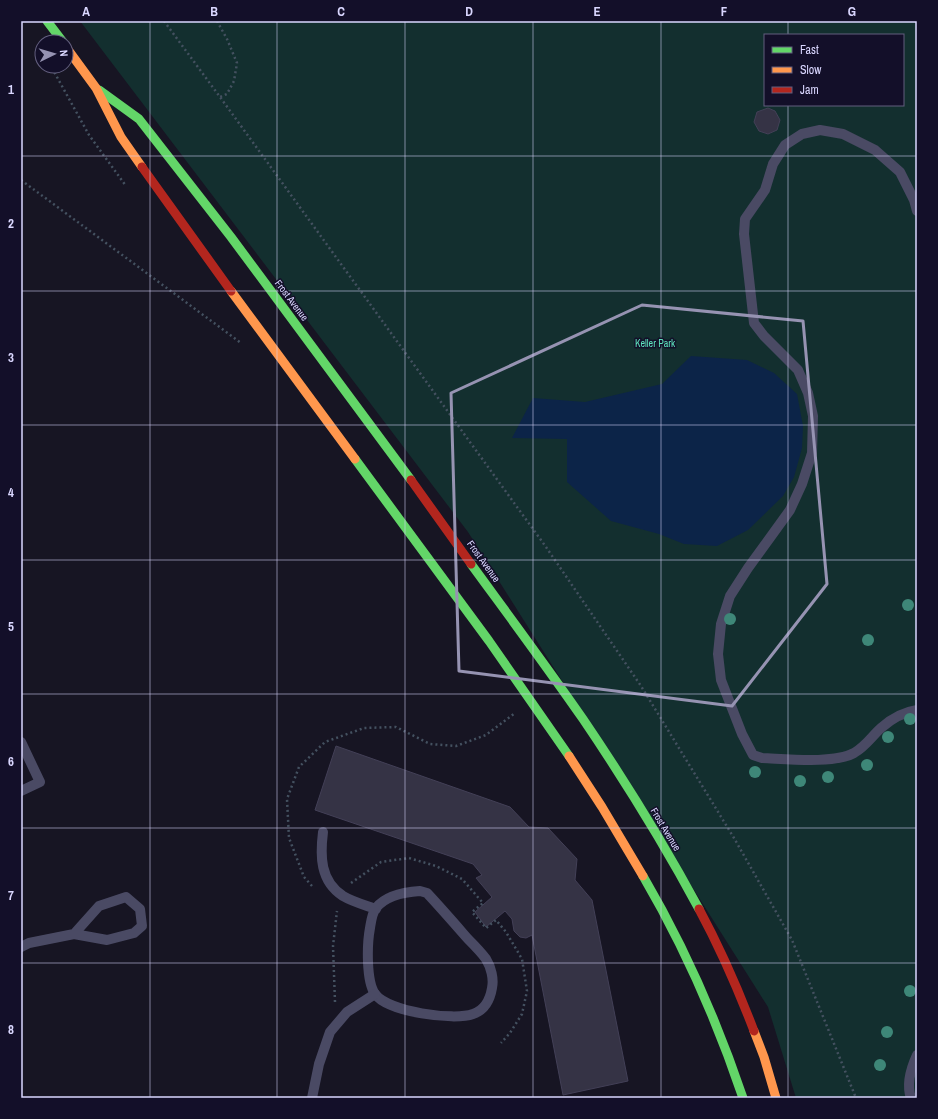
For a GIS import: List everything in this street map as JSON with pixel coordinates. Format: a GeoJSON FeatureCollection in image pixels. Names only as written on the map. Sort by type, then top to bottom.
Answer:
{"type":"FeatureCollection","features":[{"type":"Feature","properties":{"kind":"street"},"geometry":{"type":"LineString","coordinates":[[47,21],[57,34]]}},
{"type":"Feature","properties":{"kind":"street","name":"Frost Avenue"},"geometry":{"type":"LineString","coordinates":[[74,58],[96,88],[121,137],[204,255],[489,640],[559,740],[598,800],[648,885],[680,946],[710,1010],[743,1098]]}},
{"type":"Feature","properties":{"kind":"street","name":"Frost Avenue"},"geometry":{"type":"LineString","coordinates":[[96,88],[139,119],[231,237],[389,449],[583,719],[630,790],[677,868],[711,931],[740,995],[764,1057],[776,1098]]}},
{"type":"Feature","properties":{"kind":"lane"},"geometry":{"type":"LineString","coordinates":[[917,211],[914,200],[900,172],[875,150],[843,134],[820,130],[802,134],[785,145],[773,164],[765,190],[745,219],[744,234],[754,323],[764,336],[798,370],[808,393],[812,416],[812,453],[802,484],[790,510],[748,568],[730,596],[721,624],[718,654],[720,680],[742,734],[753,755],[762,758],[834,759],[858,750],[868,743],[882,727],[897,716],[917,710]]}},
{"type":"Feature","properties":{"kind":"lane"},"geometry":{"type":"LineString","coordinates":[[21,742],[40,782],[21,791]]}},
{"type":"Feature","properties":{"kind":"lane"},"geometry":{"type":"LineString","coordinates":[[323,832],[320,851],[329,885],[344,896],[376,909]]}},
{"type":"Feature","properties":{"kind":"lane"},"geometry":{"type":"LineString","coordinates":[[420,891],[427,893],[486,959],[492,974],[493,986],[491,996],[484,1008],[474,1014],[462,1016],[437,1016],[396,1007],[385,1003],[375,994],[369,979],[368,956],[369,931],[376,909],[386,899],[410,892],[420,891]]}},
{"type":"Feature","properties":{"kind":"lane"},"geometry":{"type":"LineString","coordinates":[[21,947],[28,943],[74,934],[107,940],[134,933],[142,926],[140,909],[126,897],[99,906],[74,934]]}},
{"type":"Feature","properties":{"kind":"lane"},"geometry":{"type":"LineString","coordinates":[[312,1098],[319,1064],[330,1032],[347,1012],[375,994]]}},
{"type":"Feature","properties":{"kind":"lane"},"geometry":{"type":"LineString","coordinates":[[911,1098],[909,1092],[910,1071],[917,1055]]}},
{"type":"Feature","properties":{"kind":"path"},"geometry":{"type":"LineString","coordinates":[[164,21],[546,547],[640,686],[734,838],[792,940],[856,1098]]}},
{"type":"Feature","properties":{"kind":"path"},"geometry":{"type":"LineString","coordinates":[[217,21],[227,39],[237,63],[234,81],[227,94],[220,97]]}},
{"type":"Feature","properties":{"kind":"path"},"geometry":{"type":"LineString","coordinates":[[55,74],[89,135],[130,191]]}},
{"type":"Feature","properties":{"kind":"path"},"geometry":{"type":"LineString","coordinates":[[21,180],[246,347]]}},
{"type":"Feature","properties":{"kind":"path"},"geometry":{"type":"LineString","coordinates":[[313,888],[304,877],[288,838],[287,799],[299,767],[325,742],[364,728],[396,728],[430,744],[456,746],[486,735],[514,711],[519,719]]}},
{"type":"Feature","properties":{"kind":"path"},"geometry":{"type":"LineString","coordinates":[[336,1007],[333,946],[337,910],[339,906],[348,912],[354,900]]}},
{"type":"Feature","properties":{"kind":"path"},"geometry":{"type":"LineString","coordinates":[[496,920],[506,932],[522,959],[527,991],[522,1014],[510,1032],[500,1043]]}},
{"type":"Feature","properties":{"kind":"highlighted area"},"geometry":{"type":"Polygon","coordinates":[[[642,305],[803,321],[827,584],[732,706],[459,671],[451,393],[642,305]]]}},
{"type":"Feature","properties":{"kind":"green space","name":"Keller Park"},"geometry":{"type":"Polygon","coordinates":[[[80,21],[917,21],[917,1098],[796,1098],[768,1007],[468,532],[80,21]]]}},
{"type":"Feature","properties":{"kind":"water"},"geometry":{"type":"Polygon","coordinates":[[[691,356],[747,360],[774,373],[797,394],[803,426],[802,448],[794,477],[783,496],[748,530],[717,546],[684,544],[659,534],[611,521],[567,482],[567,439],[512,438],[533,398],[585,402],[662,384],[691,356]]]}},
{"type":"Feature","properties":{"kind":"building"},"geometry":{"type":"Polygon","coordinates":[[[768,108],[775,111],[780,120],[777,130],[768,134],[759,131],[754,122],[757,112],[768,108]]]}},
{"type":"Feature","properties":{"kind":"building"},"geometry":{"type":"Polygon","coordinates":[[[336,746],[510,807],[529,827],[548,828],[577,859],[575,880],[592,900],[628,1081],[563,1095],[532,935],[526,938],[520,937],[514,931],[512,919],[505,911],[486,927],[475,912],[492,897],[476,878],[482,875],[473,864],[315,810],[336,746]]]}},
{"type":"Feature","properties":{"kind":"traffic: fast"},"geometry":{"type":"LineString","coordinates":[[47,21],[57,34]]}},
{"type":"Feature","properties":{"kind":"traffic: fast"},"geometry":{"type":"LineString","coordinates":[[99,90],[139,119],[231,237],[411,480]]}},
{"type":"Feature","properties":{"kind":"traffic: fast"},"geometry":{"type":"LineString","coordinates":[[355,459],[489,641],[569,756]]}},
{"type":"Feature","properties":{"kind":"traffic: fast"},"geometry":{"type":"LineString","coordinates":[[471,564],[556,680],[599,742],[658,837],[699,909]]}},
{"type":"Feature","properties":{"kind":"traffic: fast"},"geometry":{"type":"LineString","coordinates":[[643,876],[658,902],[699,984],[743,1098]]}},
{"type":"Feature","properties":{"kind":"traffic: slow"},"geometry":{"type":"LineString","coordinates":[[74,58],[96,88],[121,137],[142,167]]}},
{"type":"Feature","properties":{"kind":"traffic: slow"},"geometry":{"type":"LineString","coordinates":[[231,291],[355,459]]}},
{"type":"Feature","properties":{"kind":"traffic: slow"},"geometry":{"type":"LineString","coordinates":[[569,756],[602,807],[643,876]]}},
{"type":"Feature","properties":{"kind":"traffic: slow"},"geometry":{"type":"LineString","coordinates":[[754,1031],[764,1057],[776,1098]]}},
{"type":"Feature","properties":{"kind":"traffic: jam"},"geometry":{"type":"LineString","coordinates":[[142,167],[231,291]]}},
{"type":"Feature","properties":{"kind":"traffic: jam"},"geometry":{"type":"LineString","coordinates":[[411,480],[471,564]]}},
{"type":"Feature","properties":{"kind":"traffic: jam"},"geometry":{"type":"LineString","coordinates":[[699,909],[742,1000],[754,1031]]}}]}
